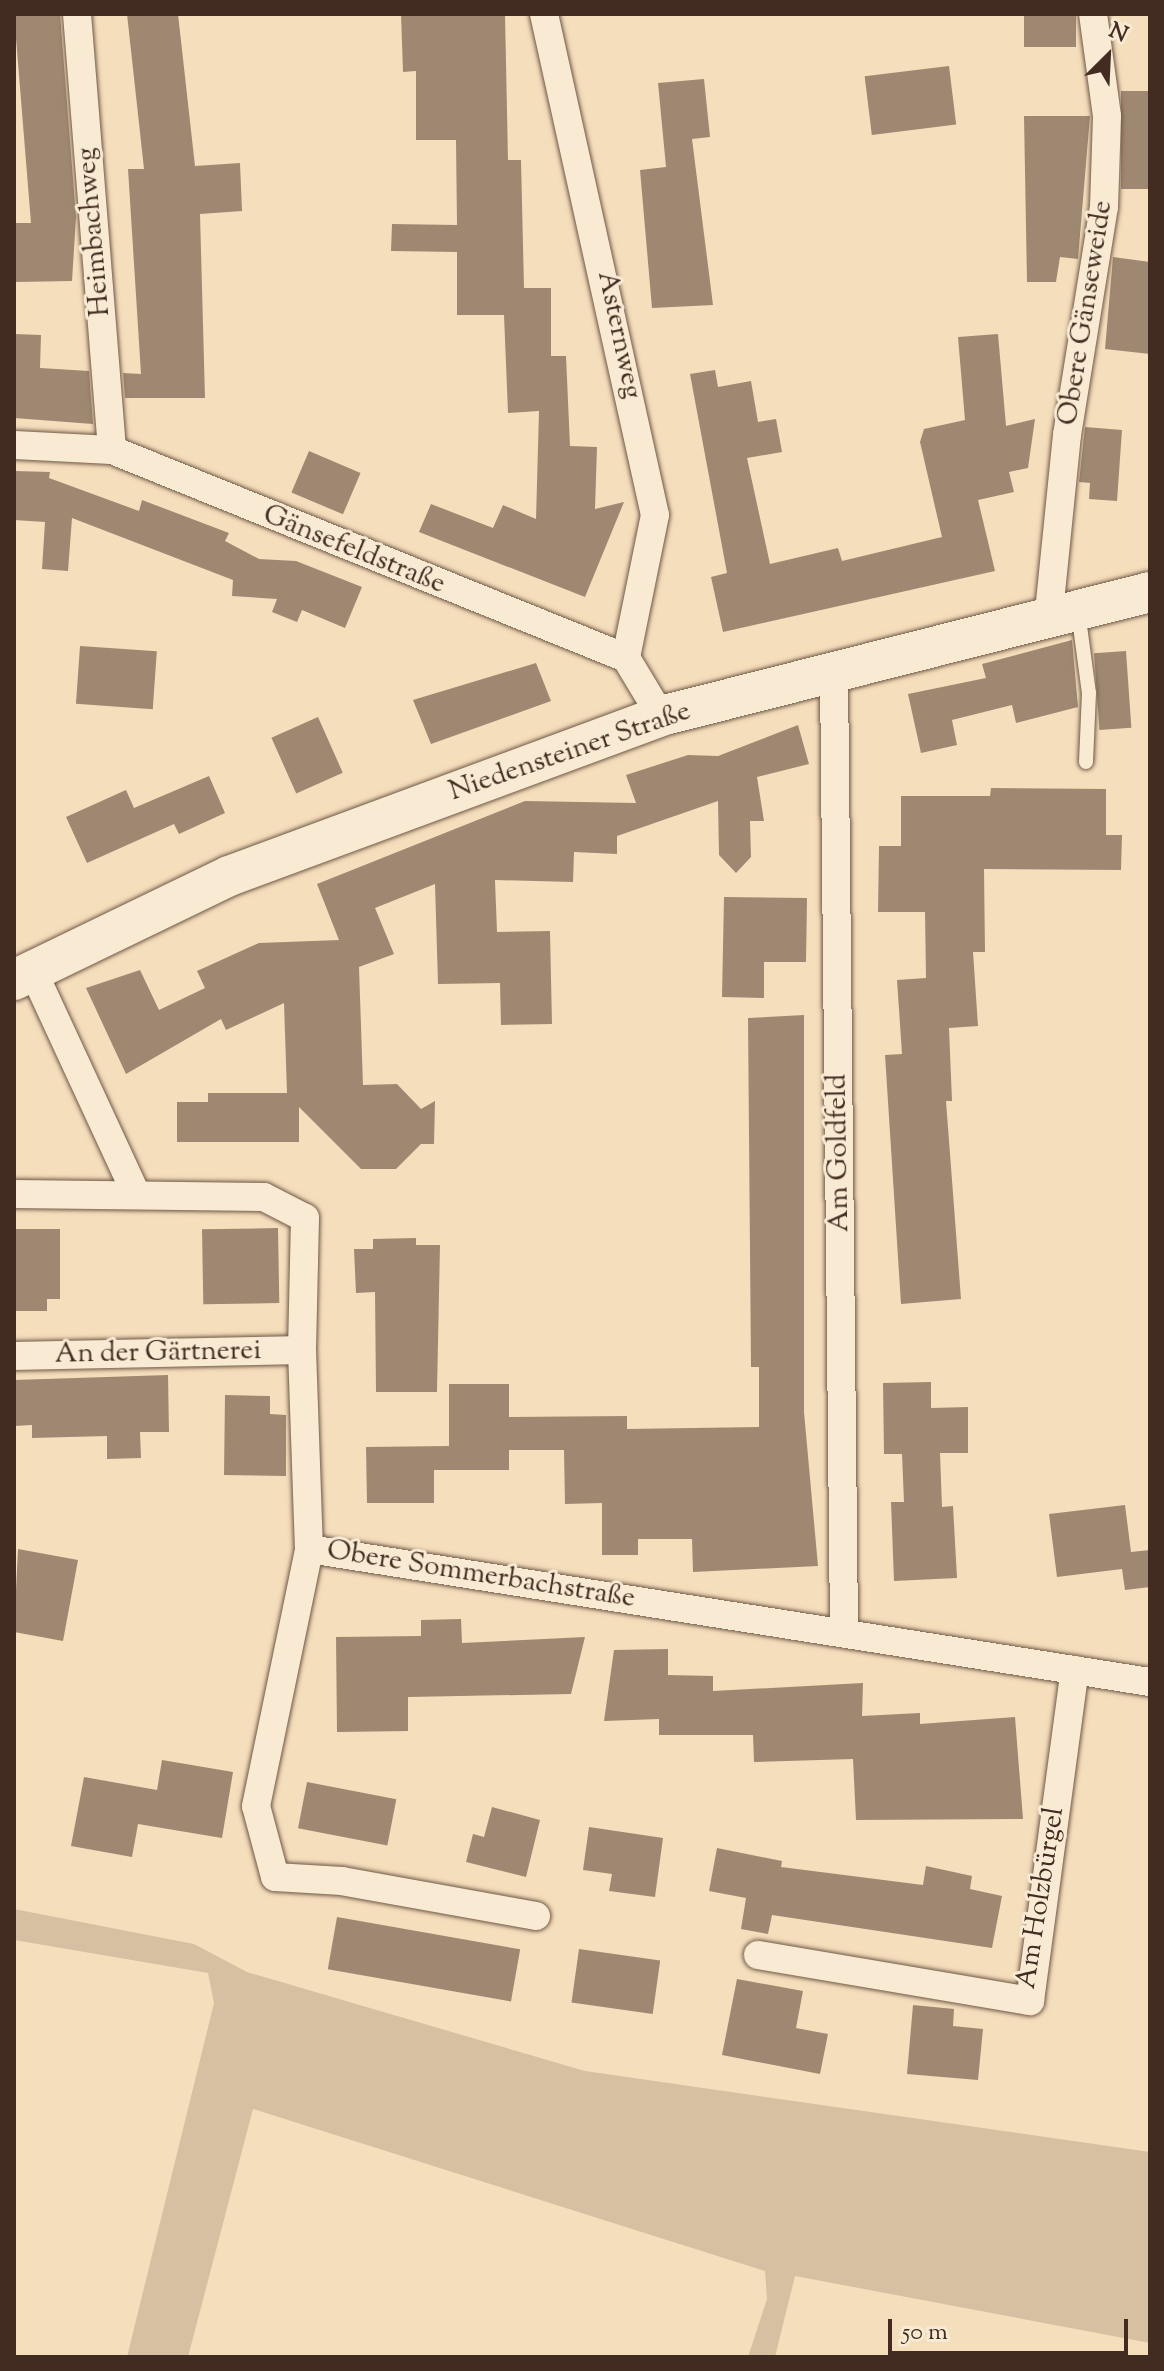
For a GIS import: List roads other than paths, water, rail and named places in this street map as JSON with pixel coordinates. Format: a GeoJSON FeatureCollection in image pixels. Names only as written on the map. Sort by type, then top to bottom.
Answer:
{"type":"FeatureCollection","features":[{"type":"Feature","properties":{"kind":"main road","name":"Niedensteiner Straße"},"geometry":{"type":"LineString","coordinates":[[24,976],[229,876],[661,716],[834,674],[1063,610],[1150,592]]}},
{"type":"Feature","properties":{"kind":"street","name":"Heimbachweg"},"geometry":{"type":"LineString","coordinates":[[77,14],[112,450]]}},
{"type":"Feature","properties":{"kind":"street","name":"Asternweg"},"geometry":{"type":"LineString","coordinates":[[544,14],[655,515],[626,658]]}},
{"type":"Feature","properties":{"kind":"street","name":"Obere Gänseweide"},"geometry":{"type":"LineString","coordinates":[[1063,610],[1067,435],[1104,207],[1107,116],[1096,14]]}},
{"type":"Feature","properties":{"kind":"street","name":"Gänsefeldstraße"},"geometry":{"type":"LineString","coordinates":[[14,445],[112,450],[626,658]]}},
{"type":"Feature","properties":{"kind":"street"},"geometry":{"type":"LineString","coordinates":[[626,658],[661,716]]}},
{"type":"Feature","properties":{"kind":"street","name":"Am Goldfeld"},"geometry":{"type":"LineString","coordinates":[[834,674],[844,1632]]}},
{"type":"Feature","properties":{"kind":"street"},"geometry":{"type":"LineString","coordinates":[[24,976],[134,1190]]}},
{"type":"Feature","properties":{"kind":"street","name":"An der Gärtnerei"},"geometry":{"type":"LineString","coordinates":[[14,1194],[134,1190],[264,1197],[305,1218],[302,1350],[309,1549]]}},
{"type":"Feature","properties":{"kind":"street","name":"An der Gärtnerei"},"geometry":{"type":"LineString","coordinates":[[14,1356],[302,1350]]}},
{"type":"Feature","properties":{"kind":"street","name":"Obere Sommerbachstraße"},"geometry":{"type":"LineString","coordinates":[[536,1916],[342,1881],[275,1877],[256,1806],[309,1549],[1150,1682]]}},
{"type":"Feature","properties":{"kind":"street","name":"Am Holzbürgel"},"geometry":{"type":"LineString","coordinates":[[758,1955],[1030,2001],[1075,1670]]}},
{"type":"Feature","properties":{"kind":"lane"},"geometry":{"type":"LineString","coordinates":[[1063,610],[1089,693],[1086,762]]}}]}
